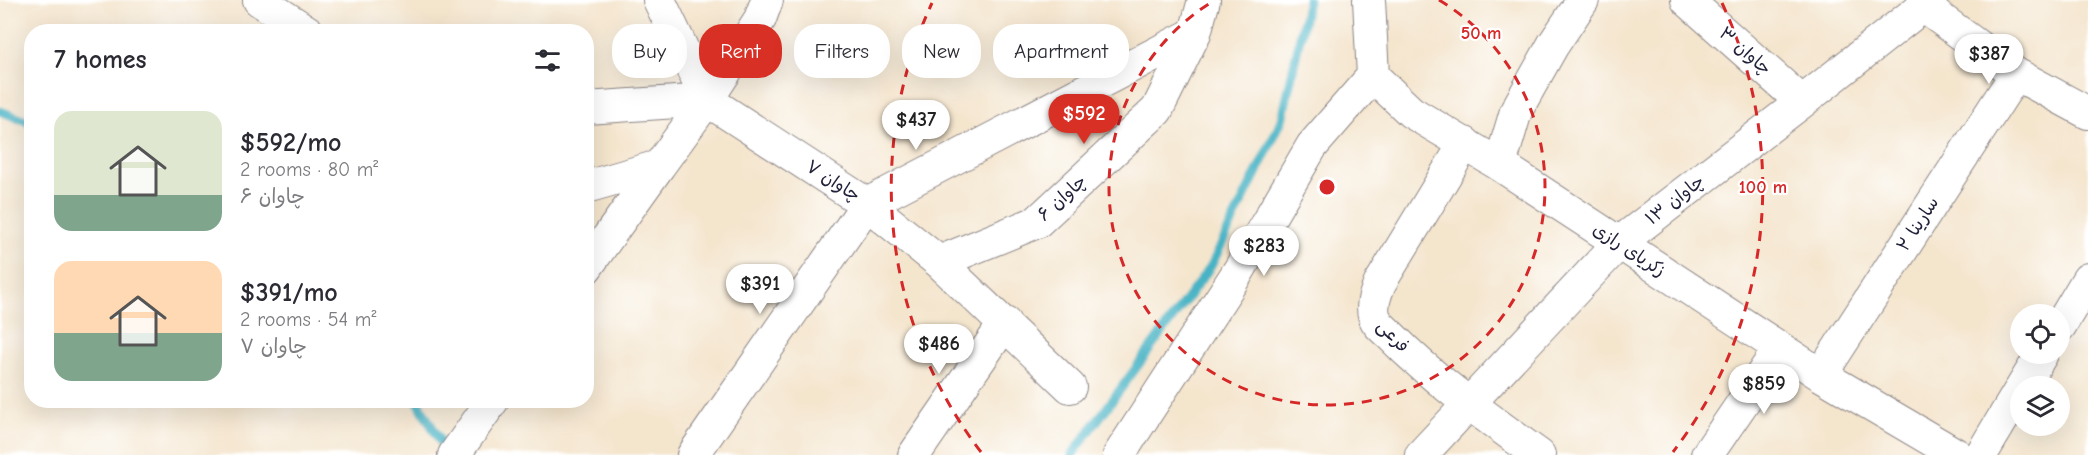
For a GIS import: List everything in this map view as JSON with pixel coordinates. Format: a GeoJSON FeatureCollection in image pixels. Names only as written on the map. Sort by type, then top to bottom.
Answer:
{"type":"FeatureCollection","features":[{"type":"Feature","properties":{"kind":"street"},"geometry":{"type":"LineString","coordinates":[[259,0],[296,24]]}},
{"type":"Feature","properties":{"kind":"street"},"geometry":{"type":"LineString","coordinates":[[659,0],[707,100]]}},
{"type":"Feature","properties":{"kind":"street"},"geometry":{"type":"LineString","coordinates":[[594,257],[707,100],[760,19],[767,0]]}},
{"type":"Feature","properties":{"kind":"street","name":"چاوان ۶"},"geometry":{"type":"LineString","coordinates":[[939,262],[1037,222],[1157,110],[1195,33],[1204,0]]}},
{"type":"Feature","properties":{"kind":"street"},"geometry":{"type":"LineString","coordinates":[[1119,455],[1238,272],[1312,146],[1373,76],[1369,0]]}},
{"type":"Feature","properties":{"kind":"street"},"geometry":{"type":"LineString","coordinates":[[1500,165],[1516,111],[1552,45],[1583,0]]}},
{"type":"Feature","properties":{"kind":"street"},"geometry":{"type":"LineString","coordinates":[[1925,2],[2016,74],[2088,113]]}},
{"type":"Feature","properties":{"kind":"street","name":"چاوان ۱۳"},"geometry":{"type":"LineString","coordinates":[[1421,455],[1619,243],[1803,102],[1925,2]]}},
{"type":"Feature","properties":{"kind":"street","name":"چاوان ۳"},"geometry":{"type":"LineString","coordinates":[[1697,3],[1803,102]]}},
{"type":"Feature","properties":{"kind":"street","name":"چاوان ۷"},"geometry":{"type":"LineString","coordinates":[[707,100],[867,204],[1195,33]]}},
{"type":"Feature","properties":{"kind":"street","name":"سارینا ۲"},"geometry":{"type":"LineString","coordinates":[[1821,375],[2016,74]]}},
{"type":"Feature","properties":{"kind":"street","name":"زکریای رازی"},"geometry":{"type":"LineString","coordinates":[[1373,76],[1411,112],[1500,165],[1821,375],[1957,455]]}},
{"type":"Feature","properties":{"kind":"street"},"geometry":{"type":"LineString","coordinates":[[594,107],[707,100]]}},
{"type":"Feature","properties":{"kind":"street","name":"فرعی"},"geometry":{"type":"LineString","coordinates":[[1465,143],[1380,283],[1374,298],[1373,309],[1377,322],[1407,352],[1469,404],[1539,455]]}},
{"type":"Feature","properties":{"kind":"street"},"geometry":{"type":"LineString","coordinates":[[594,185],[659,166]]}},
{"type":"Feature","properties":{"kind":"street"},"geometry":{"type":"LineString","coordinates":[[693,455],[867,204],[939,262],[1070,387]]}},
{"type":"Feature","properties":{"kind":"street"},"geometry":{"type":"LineString","coordinates":[[2070,309],[2088,279]]}},
{"type":"Feature","properties":{"kind":"street"},"geometry":{"type":"LineString","coordinates":[[914,455],[1005,323]]}},
{"type":"Feature","properties":{"kind":"street"},"geometry":{"type":"LineString","coordinates":[[1707,455],[1780,348]]}},
{"type":"Feature","properties":{"kind":"street"},"geometry":{"type":"LineString","coordinates":[[1981,455],[2010,406]]}},
{"type":"Feature","properties":{"kind":"street"},"geometry":{"type":"LineString","coordinates":[[454,455],[487,408]]}},
{"type":"Feature","properties":{"kind":"waterway"},"geometry":{"type":"LineString","coordinates":[[1072,455],[1211,266],[1282,120],[1308,0]]}},
{"type":"Feature","properties":{"kind":"waterway"},"geometry":{"type":"LineString","coordinates":[[0,111],[24,120]]}},
{"type":"Feature","properties":{"kind":"waterway"},"geometry":{"type":"LineString","coordinates":[[422,408],[448,455]]}}]}
